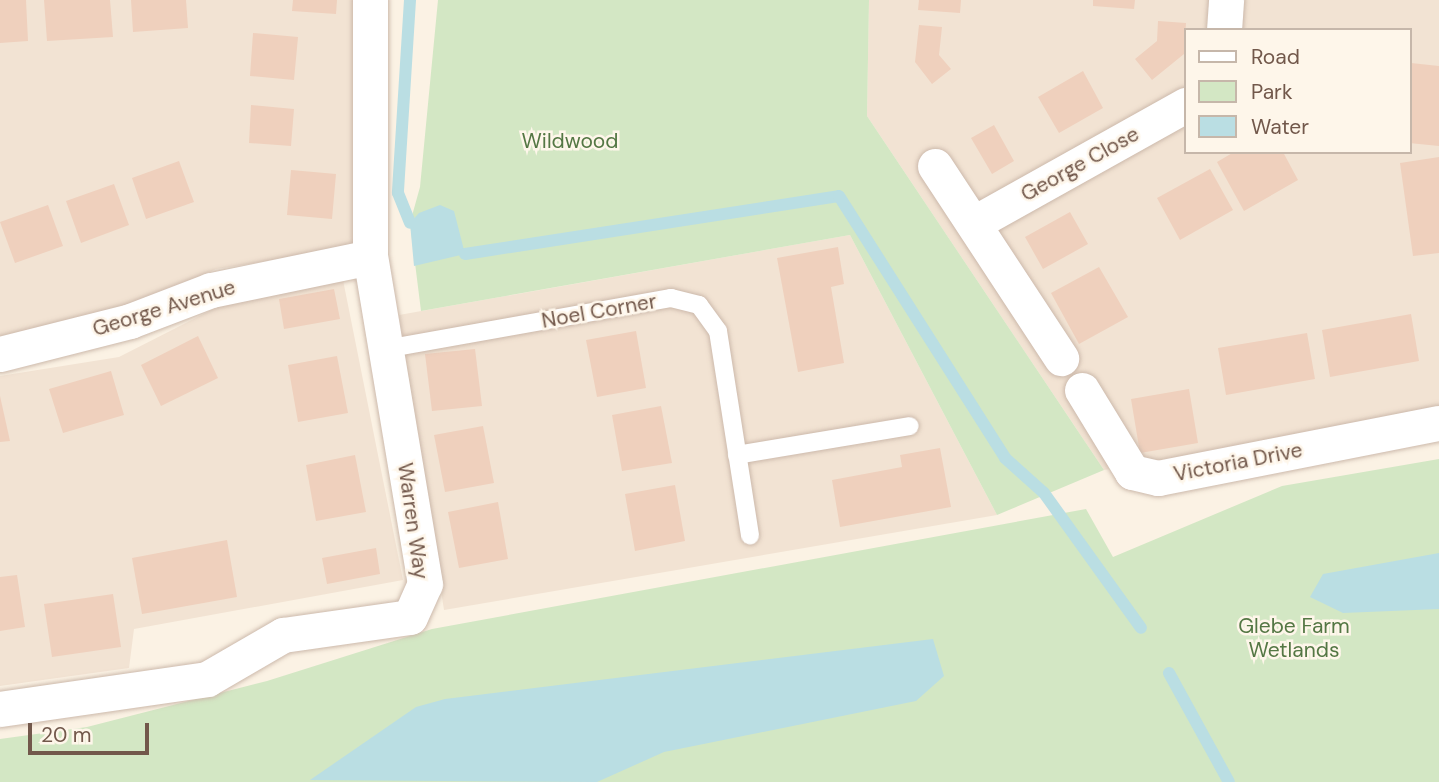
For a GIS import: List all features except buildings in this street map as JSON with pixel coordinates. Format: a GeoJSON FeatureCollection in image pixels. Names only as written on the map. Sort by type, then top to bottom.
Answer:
{"type":"FeatureCollection","features":[{"type":"Feature","properties":{"kind":"street","name":"Warren Way"},"geometry":{"type":"LineString","coordinates":[[0,709],[207,679],[283,635],[410,617],[425,584],[370,257],[370,0]]}},
{"type":"Feature","properties":{"kind":"street"},"geometry":{"type":"LineString","coordinates":[[1224,28],[1226,0]]}},
{"type":"Feature","properties":{"kind":"street","name":"George Close"},"geometry":{"type":"LineString","coordinates":[[975,222],[1184,106]]}},
{"type":"Feature","properties":{"kind":"street"},"geometry":{"type":"LineString","coordinates":[[935,166],[975,222],[1061,358]]}},
{"type":"Feature","properties":{"kind":"street","name":"George Avenue"},"geometry":{"type":"LineString","coordinates":[[0,354],[130,321],[211,290],[370,257]]}},
{"type":"Feature","properties":{"kind":"street","name":"Victoria Drive"},"geometry":{"type":"LineString","coordinates":[[1082,390],[1132,472],[1158,478],[1439,423]]}},
{"type":"Feature","properties":{"kind":"lane","name":"Noel Corner"},"geometry":{"type":"LineString","coordinates":[[385,349],[671,298],[699,305],[718,331],[750,536]]}},
{"type":"Feature","properties":{"kind":"lane"},"geometry":{"type":"LineString","coordinates":[[737,455],[910,426]]}},
{"type":"Feature","properties":{"kind":"shaded area"},"geometry":{"type":"Polygon","coordinates":[[[0,0],[355,0],[357,247],[216,269],[126,308],[0,340],[0,0]]]}},
{"type":"Feature","properties":{"kind":"shaded area"},"geometry":{"type":"Polygon","coordinates":[[[869,0],[1439,0],[1439,419],[1104,470],[867,116],[869,0]]]}},
{"type":"Feature","properties":{"kind":"shaded area"},"geometry":{"type":"Polygon","coordinates":[[[850,235],[997,515],[444,610],[399,315],[850,235]]]}},
{"type":"Feature","properties":{"kind":"shaded area"},"geometry":{"type":"Polygon","coordinates":[[[343,280],[403,580],[134,629],[129,668],[0,686],[0,376],[119,357],[229,301],[343,280]]]}},
{"type":"Feature","properties":{"kind":"green space","name":"Wildwood"},"geometry":{"type":"Polygon","coordinates":[[[438,0],[869,0],[867,116],[1104,470],[997,515],[850,235],[421,311],[410,223],[420,187],[438,0]]]}},
{"type":"Feature","properties":{"kind":"green space","name":"Glebe Farm Wetlands"},"geometry":{"type":"Polygon","coordinates":[[[1439,459],[1439,782],[0,782],[0,739],[87,727],[267,681],[432,629],[1086,509],[1113,557],[1282,486],[1439,459]]]}},
{"type":"Feature","properties":{"kind":"water"},"geometry":{"type":"Polygon","coordinates":[[[440,205],[454,211],[465,254],[414,266],[410,223],[419,213],[440,205]]]}},
{"type":"Feature","properties":{"kind":"water"},"geometry":{"type":"Polygon","coordinates":[[[1439,553],[1439,609],[1343,613],[1310,597],[1323,574],[1439,553]]]}},
{"type":"Feature","properties":{"kind":"water"},"geometry":{"type":"Polygon","coordinates":[[[933,639],[944,676],[916,701],[664,752],[597,782],[310,780],[416,707],[445,699],[933,639]]]}},
{"type":"Feature","properties":{"kind":"waterway"},"geometry":{"type":"LineString","coordinates":[[410,0],[398,193],[410,223]]}},
{"type":"Feature","properties":{"kind":"waterway"},"geometry":{"type":"LineString","coordinates":[[465,254],[839,196],[1005,458],[1044,493],[1141,628]]}},
{"type":"Feature","properties":{"kind":"waterway"},"geometry":{"type":"LineString","coordinates":[[1169,673],[1229,782]]}}]}
